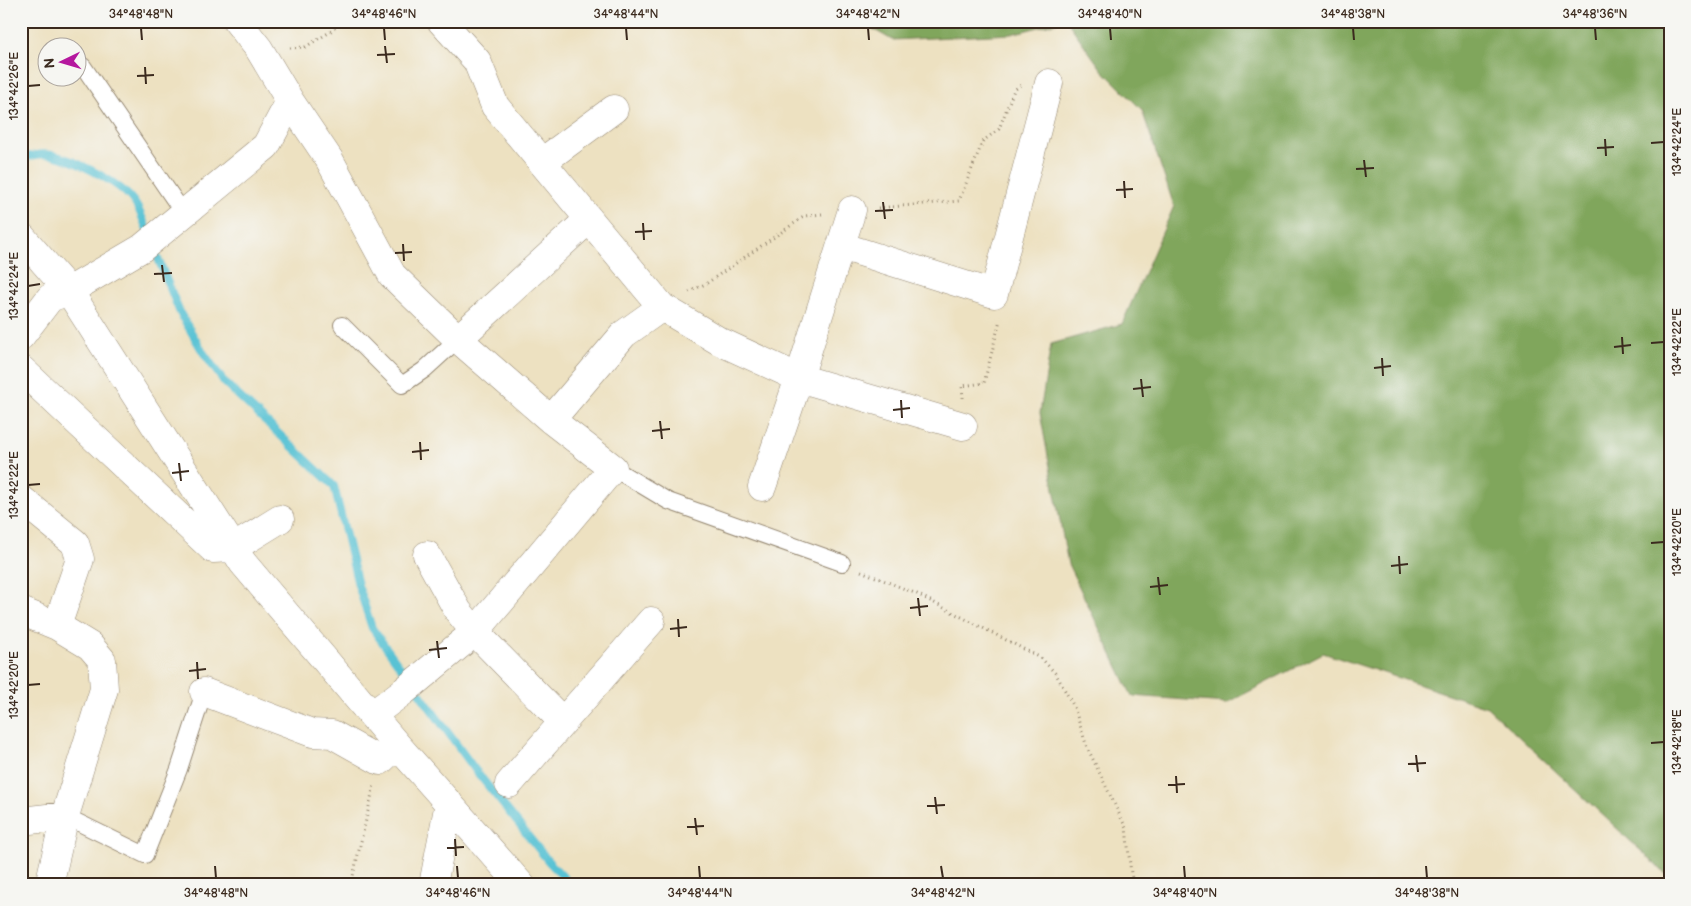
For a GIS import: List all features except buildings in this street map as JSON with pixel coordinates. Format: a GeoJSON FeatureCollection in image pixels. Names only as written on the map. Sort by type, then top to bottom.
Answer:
{"type":"FeatureCollection","features":[{"type":"Feature","properties":{"kind":"street"},"geometry":{"type":"LineString","coordinates":[[237,21],[259,49],[290,101],[329,160],[392,275],[458,340],[551,420],[613,468],[475,632],[372,714]]}},
{"type":"Feature","properties":{"kind":"street"},"geometry":{"type":"LineString","coordinates":[[441,21],[477,60],[496,106],[662,307],[719,341],[799,378],[963,426]]}},
{"type":"Feature","properties":{"kind":"street"},"geometry":{"type":"LineString","coordinates":[[841,246],[994,294],[1048,83]]}},
{"type":"Feature","properties":{"kind":"street"},"geometry":{"type":"LineString","coordinates":[[21,336],[50,298],[69,291],[142,248],[266,146],[290,101]]}},
{"type":"Feature","properties":{"kind":"street"},"geometry":{"type":"LineString","coordinates":[[542,162],[614,109]]}},
{"type":"Feature","properties":{"kind":"street"},"geometry":{"type":"LineString","coordinates":[[762,487],[799,378],[852,210]]}},
{"type":"Feature","properties":{"kind":"street"},"geometry":{"type":"LineString","coordinates":[[458,340],[590,219]]}},
{"type":"Feature","properties":{"kind":"street"},"geometry":{"type":"LineString","coordinates":[[21,236],[69,291],[243,563],[372,714],[388,753]]}},
{"type":"Feature","properties":{"kind":"street"},"geometry":{"type":"LineString","coordinates":[[551,420],[624,334],[662,307]]}},
{"type":"Feature","properties":{"kind":"street"},"geometry":{"type":"LineString","coordinates":[[21,369],[213,549],[233,548],[280,519]]}},
{"type":"Feature","properties":{"kind":"street"},"geometry":{"type":"LineString","coordinates":[[21,499],[75,543],[80,559],[56,626]]}},
{"type":"Feature","properties":{"kind":"street"},"geometry":{"type":"LineString","coordinates":[[427,555],[458,611],[475,632],[563,722]]}},
{"type":"Feature","properties":{"kind":"street"},"geometry":{"type":"LineString","coordinates":[[21,611],[56,626],[90,646],[102,660],[104,689],[65,816],[49,885]]}},
{"type":"Feature","properties":{"kind":"street"},"geometry":{"type":"LineString","coordinates":[[510,784],[651,621]]}},
{"type":"Feature","properties":{"kind":"street"},"geometry":{"type":"LineString","coordinates":[[204,692],[312,733],[332,734],[388,753],[449,803],[521,885]]}},
{"type":"Feature","properties":{"kind":"street"},"geometry":{"type":"LineString","coordinates":[[433,885],[449,803]]}},
{"type":"Feature","properties":{"kind":"street"},"geometry":{"type":"LineString","coordinates":[[21,821],[65,816]]}},
{"type":"Feature","properties":{"kind":"lane"},"geometry":{"type":"LineString","coordinates":[[88,74],[175,221]]}},
{"type":"Feature","properties":{"kind":"lane"},"geometry":{"type":"LineString","coordinates":[[342,325],[402,385],[424,370],[458,340]]}},
{"type":"Feature","properties":{"kind":"lane"},"geometry":{"type":"LineString","coordinates":[[613,468],[668,501],[842,563]]}},
{"type":"Feature","properties":{"kind":"lane"},"geometry":{"type":"LineString","coordinates":[[65,816],[145,855],[179,769],[204,692]]}},
{"type":"Feature","properties":{"kind":"path"},"geometry":{"type":"LineString","coordinates":[[259,49],[304,47],[330,32],[342,21]]}},
{"type":"Feature","properties":{"kind":"path"},"geometry":{"type":"LineString","coordinates":[[963,426],[962,386],[984,383],[1003,310],[994,294]]}},
{"type":"Feature","properties":{"kind":"path"},"geometry":{"type":"LineString","coordinates":[[842,563],[926,598],[1041,658],[1056,674],[1074,707],[1087,747],[1126,828],[1134,885]]}},
{"type":"Feature","properties":{"kind":"path"},"geometry":{"type":"LineString","coordinates":[[351,885],[388,753]]}},
{"type":"Feature","properties":{"kind":"green space"},"geometry":{"type":"Polygon","coordinates":[[[859,21],[1063,21],[1011,34],[892,40],[859,21]]]}},
{"type":"Feature","properties":{"kind":"green space"},"geometry":{"type":"Polygon","coordinates":[[[1067,21],[1670,21],[1670,878],[1487,707],[1323,653],[1227,703],[1132,696],[1068,564],[1040,413],[1051,344],[1122,324],[1174,206],[1142,110],[1102,70],[1067,21]]]}},
{"type":"Feature","properties":{"kind":"waterway"},"geometry":{"type":"LineString","coordinates":[[21,159],[48,154],[81,165],[102,176],[120,188],[135,203],[149,235]]}},
{"type":"Feature","properties":{"kind":"waterway"},"geometry":{"type":"LineString","coordinates":[[153,246],[180,313],[203,352],[224,382],[334,486],[358,585],[372,628],[476,771],[549,862],[571,885]]}}]}
